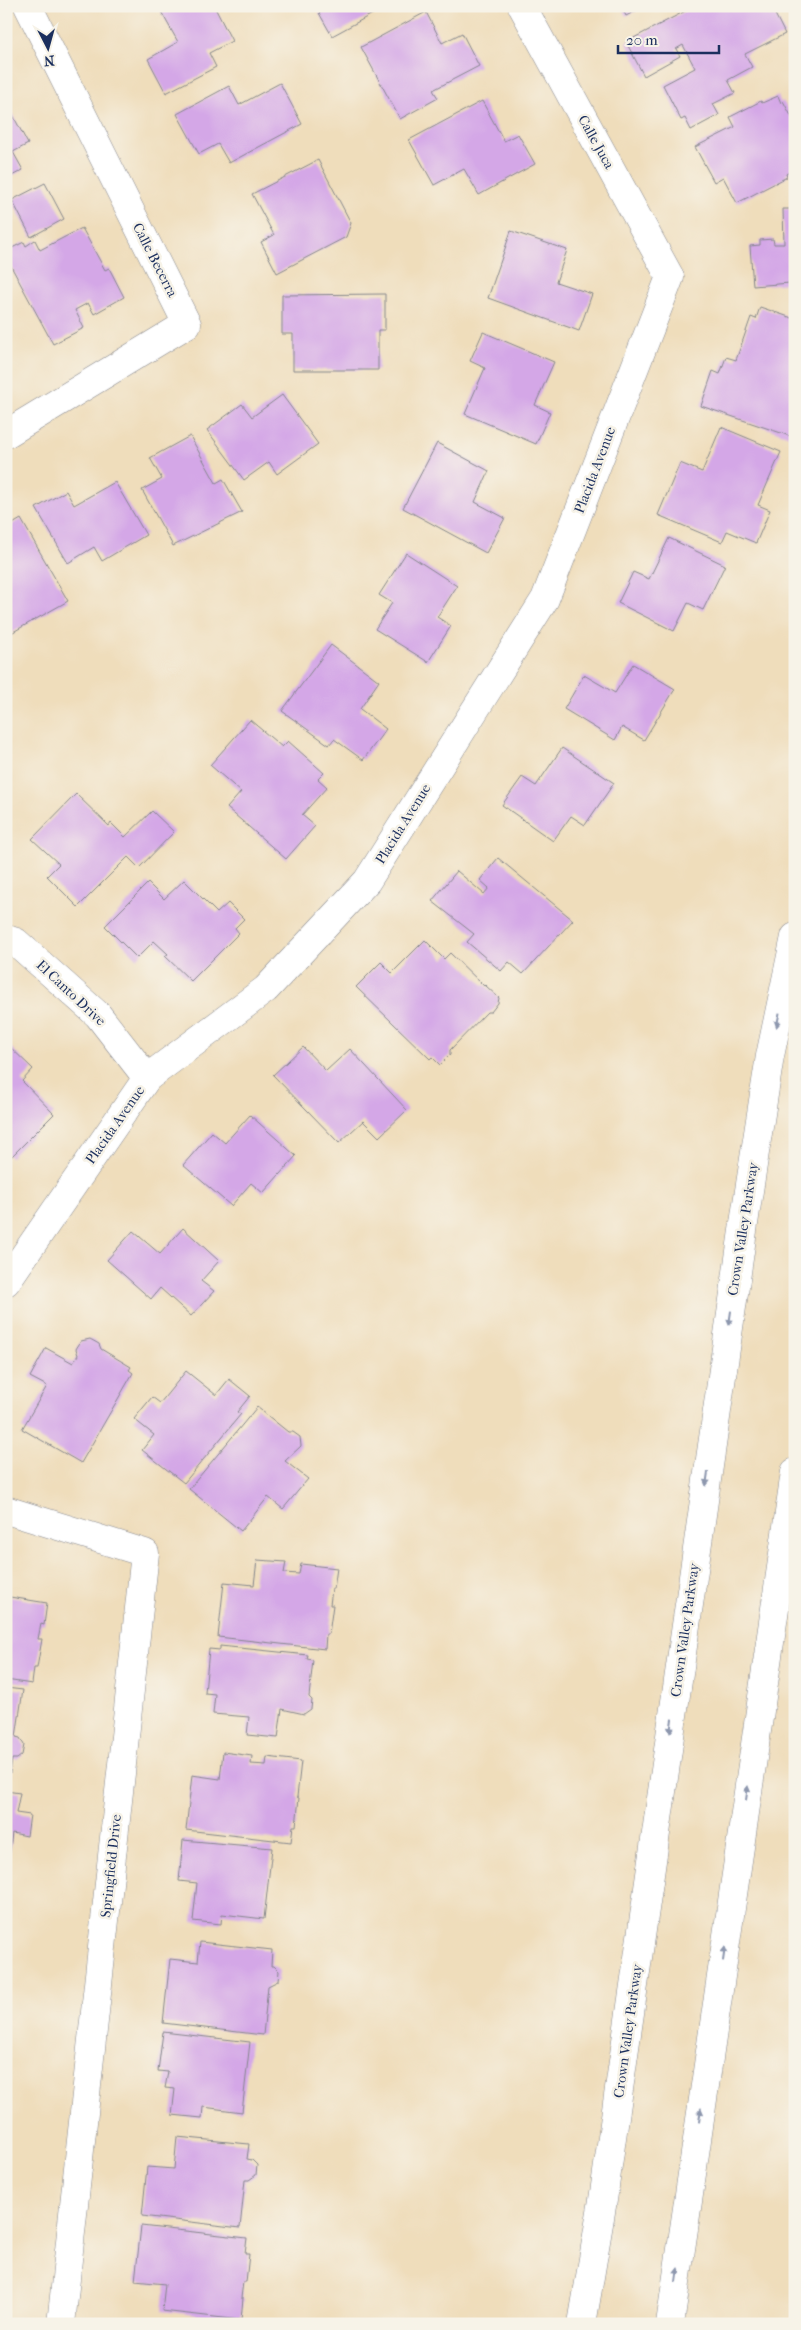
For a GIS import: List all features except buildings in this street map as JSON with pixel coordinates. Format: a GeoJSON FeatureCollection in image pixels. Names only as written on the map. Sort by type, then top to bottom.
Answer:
{"type":"FeatureCollection","features":[{"type":"Feature","properties":{"kind":"street","name":"Calle Becerra"},"geometry":{"type":"LineString","coordinates":[[6,434],[187,324],[28,6]]}},
{"type":"Feature","properties":{"kind":"street","name":"Calle Juca"},"geometry":{"type":"LineString","coordinates":[[522,6],[670,277]]}},
{"type":"Feature","properties":{"kind":"street","name":"Placida Avenue"},"geometry":{"type":"LineString","coordinates":[[6,1282],[148,1078],[266,989],[367,881],[545,599],[670,277]]}},
{"type":"Feature","properties":{"kind":"street","name":"Crown Valley Parkway"},"geometry":{"type":"LineString","coordinates":[[582,2324],[605,2190],[746,1210],[770,1056],[795,938]]}},
{"type":"Feature","properties":{"kind":"street","name":"El Canto Drive"},"geometry":{"type":"LineString","coordinates":[[6,939],[16,942],[98,1015],[148,1078]]}},
{"type":"Feature","properties":{"kind":"street"},"geometry":{"type":"LineString","coordinates":[[670,2324],[795,1472]]}},
{"type":"Feature","properties":{"kind":"street","name":"Springfield Drive"},"geometry":{"type":"LineString","coordinates":[[6,1510],[145,1553],[61,2324]]}}]}
